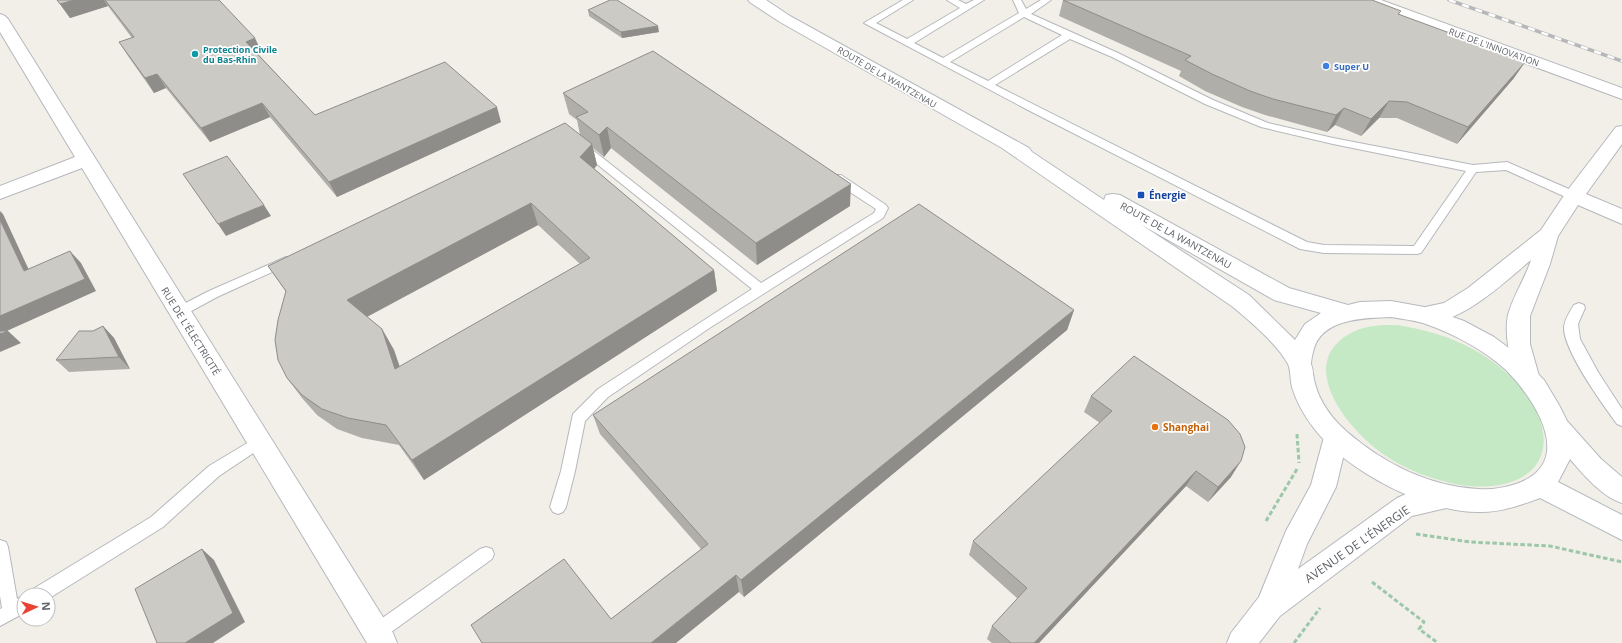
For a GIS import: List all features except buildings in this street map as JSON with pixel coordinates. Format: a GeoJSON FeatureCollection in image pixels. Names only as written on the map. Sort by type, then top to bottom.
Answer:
{"type":"FeatureCollection","features":[{"type":"Feature","properties":{"kind":"street","name":"ROUTE DE LA WANTZENAU"},"geometry":{"type":"LineString","coordinates":[[740,0],[785,19]]}},
{"type":"Feature","properties":{"kind":"street","name":"ROUTE DE LA WANTZENAU"},"geometry":{"type":"LineString","coordinates":[[756,0],[785,19],[1010,146],[1088,186],[1282,294],[1345,312]]}},
{"type":"Feature","properties":{"kind":"street","name":"RUE DE L'INNOVATION"},"geometry":{"type":"LineString","coordinates":[[1367,0],[1622,94]]}},
{"type":"Feature","properties":{"kind":"street","name":"RUE DE L'ÉLECTRICITÉ"},"geometry":{"type":"LineString","coordinates":[[0,19],[380,638]]}},
{"type":"Feature","properties":{"kind":"street"},"geometry":{"type":"LineString","coordinates":[[1424,315],[1449,310],[1476,294],[1548,235],[1574,196],[1622,131]]}},
{"type":"Feature","properties":{"kind":"street","name":"ROUTE DE LA WANTZENAU"},"geometry":{"type":"LineString","coordinates":[[1010,146],[1241,301],[1284,344],[1299,364]]}},
{"type":"Feature","properties":{"kind":"street"},"geometry":{"type":"LineString","coordinates":[[0,194],[86,160]]}},
{"type":"Feature","properties":{"kind":"street"},"geometry":{"type":"LineString","coordinates":[[1574,196],[1622,217]]}},
{"type":"Feature","properties":{"kind":"street"},"geometry":{"type":"LineString","coordinates":[[1527,376],[1519,344],[1519,316],[1540,264],[1548,235]]}},
{"type":"Feature","properties":{"kind":"street"},"geometry":{"type":"LineString","coordinates":[[1376,308],[1424,315],[1452,325],[1480,339],[1505,356],[1527,376],[1546,401],[1557,427],[1560,449],[1554,469],[1540,485],[1517,496],[1493,500],[1485,501],[1450,498],[1408,484],[1369,463],[1336,437],[1316,412],[1304,387],[1299,364],[1305,340],[1321,323],[1345,312],[1376,308]]}},
{"type":"Feature","properties":{"kind":"street"},"geometry":{"type":"LineString","coordinates":[[1557,427],[1592,467],[1622,492]]}},
{"type":"Feature","properties":{"kind":"street","name":"AVENUE DE L'ÉNERGIE"},"geometry":{"type":"LineString","coordinates":[[1270,606],[1295,540],[1323,488],[1336,437]]}},
{"type":"Feature","properties":{"kind":"street"},"geometry":{"type":"LineString","coordinates":[[1540,485],[1622,528]]}},
{"type":"Feature","properties":{"kind":"street","name":"AVENUE DE L'ÉNERGIE"},"geometry":{"type":"LineString","coordinates":[[1241,643],[1270,606],[1406,506],[1450,498]]}},
{"type":"Feature","properties":{"kind":"lane"},"geometry":{"type":"LineString","coordinates":[[909,0],[869,23],[1304,246],[1324,249],[1417,250],[1473,168]]}},
{"type":"Feature","properties":{"kind":"lane"},"geometry":{"type":"LineString","coordinates":[[951,0],[967,8]]}},
{"type":"Feature","properties":{"kind":"lane"},"geometry":{"type":"LineString","coordinates":[[907,43],[980,0]]}},
{"type":"Feature","properties":{"kind":"lane"},"geometry":{"type":"LineString","coordinates":[[1017,0],[1024,14],[1121,58],[1209,102],[1265,125],[1333,142],[1473,168],[1507,166],[1574,196]]}},
{"type":"Feature","properties":{"kind":"lane"},"geometry":{"type":"LineString","coordinates":[[944,62],[1046,0]]}},
{"type":"Feature","properties":{"kind":"lane"},"geometry":{"type":"LineString","coordinates":[[988,85],[1069,35]]}},
{"type":"Feature","properties":{"kind":"lane"},"geometry":{"type":"LineString","coordinates":[[571,138],[761,290]]}},
{"type":"Feature","properties":{"kind":"lane"},"geometry":{"type":"LineString","coordinates":[[558,508],[568,471],[578,418],[603,393],[879,215],[882,208],[829,173]]}},
{"type":"Feature","properties":{"kind":"lane"},"geometry":{"type":"LineString","coordinates":[[179,312],[213,294],[299,254]]}},
{"type":"Feature","properties":{"kind":"lane"},"geometry":{"type":"LineString","coordinates":[[1579,308],[1572,320],[1571,332],[1579,352],[1622,420]]}},
{"type":"Feature","properties":{"kind":"lane"},"geometry":{"type":"LineString","coordinates":[[1600,387],[1622,404]]}},
{"type":"Feature","properties":{"kind":"lane"},"geometry":{"type":"LineString","coordinates":[[52,587],[157,522],[214,472],[259,442]]}},
{"type":"Feature","properties":{"kind":"lane"},"geometry":{"type":"LineString","coordinates":[[0,547],[12,611]]}},
{"type":"Feature","properties":{"kind":"lane"},"geometry":{"type":"LineString","coordinates":[[380,638],[486,554]]}},
{"type":"Feature","properties":{"kind":"path"},"geometry":{"type":"LineString","coordinates":[[1266,521],[1299,465],[1297,431]]}},
{"type":"Feature","properties":{"kind":"path"},"geometry":{"type":"LineString","coordinates":[[1410,538],[1417,533],[1470,542],[1550,546],[1622,562]]}},
{"type":"Feature","properties":{"kind":"path"},"geometry":{"type":"LineString","coordinates":[[1372,582],[1424,622],[1419,629],[1438,643]]}},
{"type":"Feature","properties":{"kind":"green space"},"geometry":{"type":"Polygon","coordinates":[[[1380,325],[1397,325],[1431,332],[1464,344],[1493,362],[1519,385],[1532,402],[1541,423],[1543,434],[1541,455],[1536,465],[1529,472],[1512,482],[1491,486],[1480,487],[1451,483],[1420,474],[1392,460],[1369,443],[1355,429],[1342,412],[1332,395],[1327,377],[1327,360],[1336,345],[1353,332],[1380,325]]]}},
{"type":"Feature","properties":{"kind":"railway"},"geometry":{"type":"LineString","coordinates":[[1449,0],[1622,61]]}},
{"type":"Feature","properties":{"kind":"place","name":"Protection Civile du Bas-Rhin"},"geometry":{"type":"Point","coordinates":[195,54]}},
{"type":"Feature","properties":{"kind":"place","name":"Super U"},"geometry":{"type":"Point","coordinates":[1326,66]}},
{"type":"Feature","properties":{"kind":"place","name":"Énergie"},"geometry":{"type":"Point","coordinates":[1141,195]}},
{"type":"Feature","properties":{"kind":"place","name":"Shanghai"},"geometry":{"type":"Point","coordinates":[1155,427]}}]}
